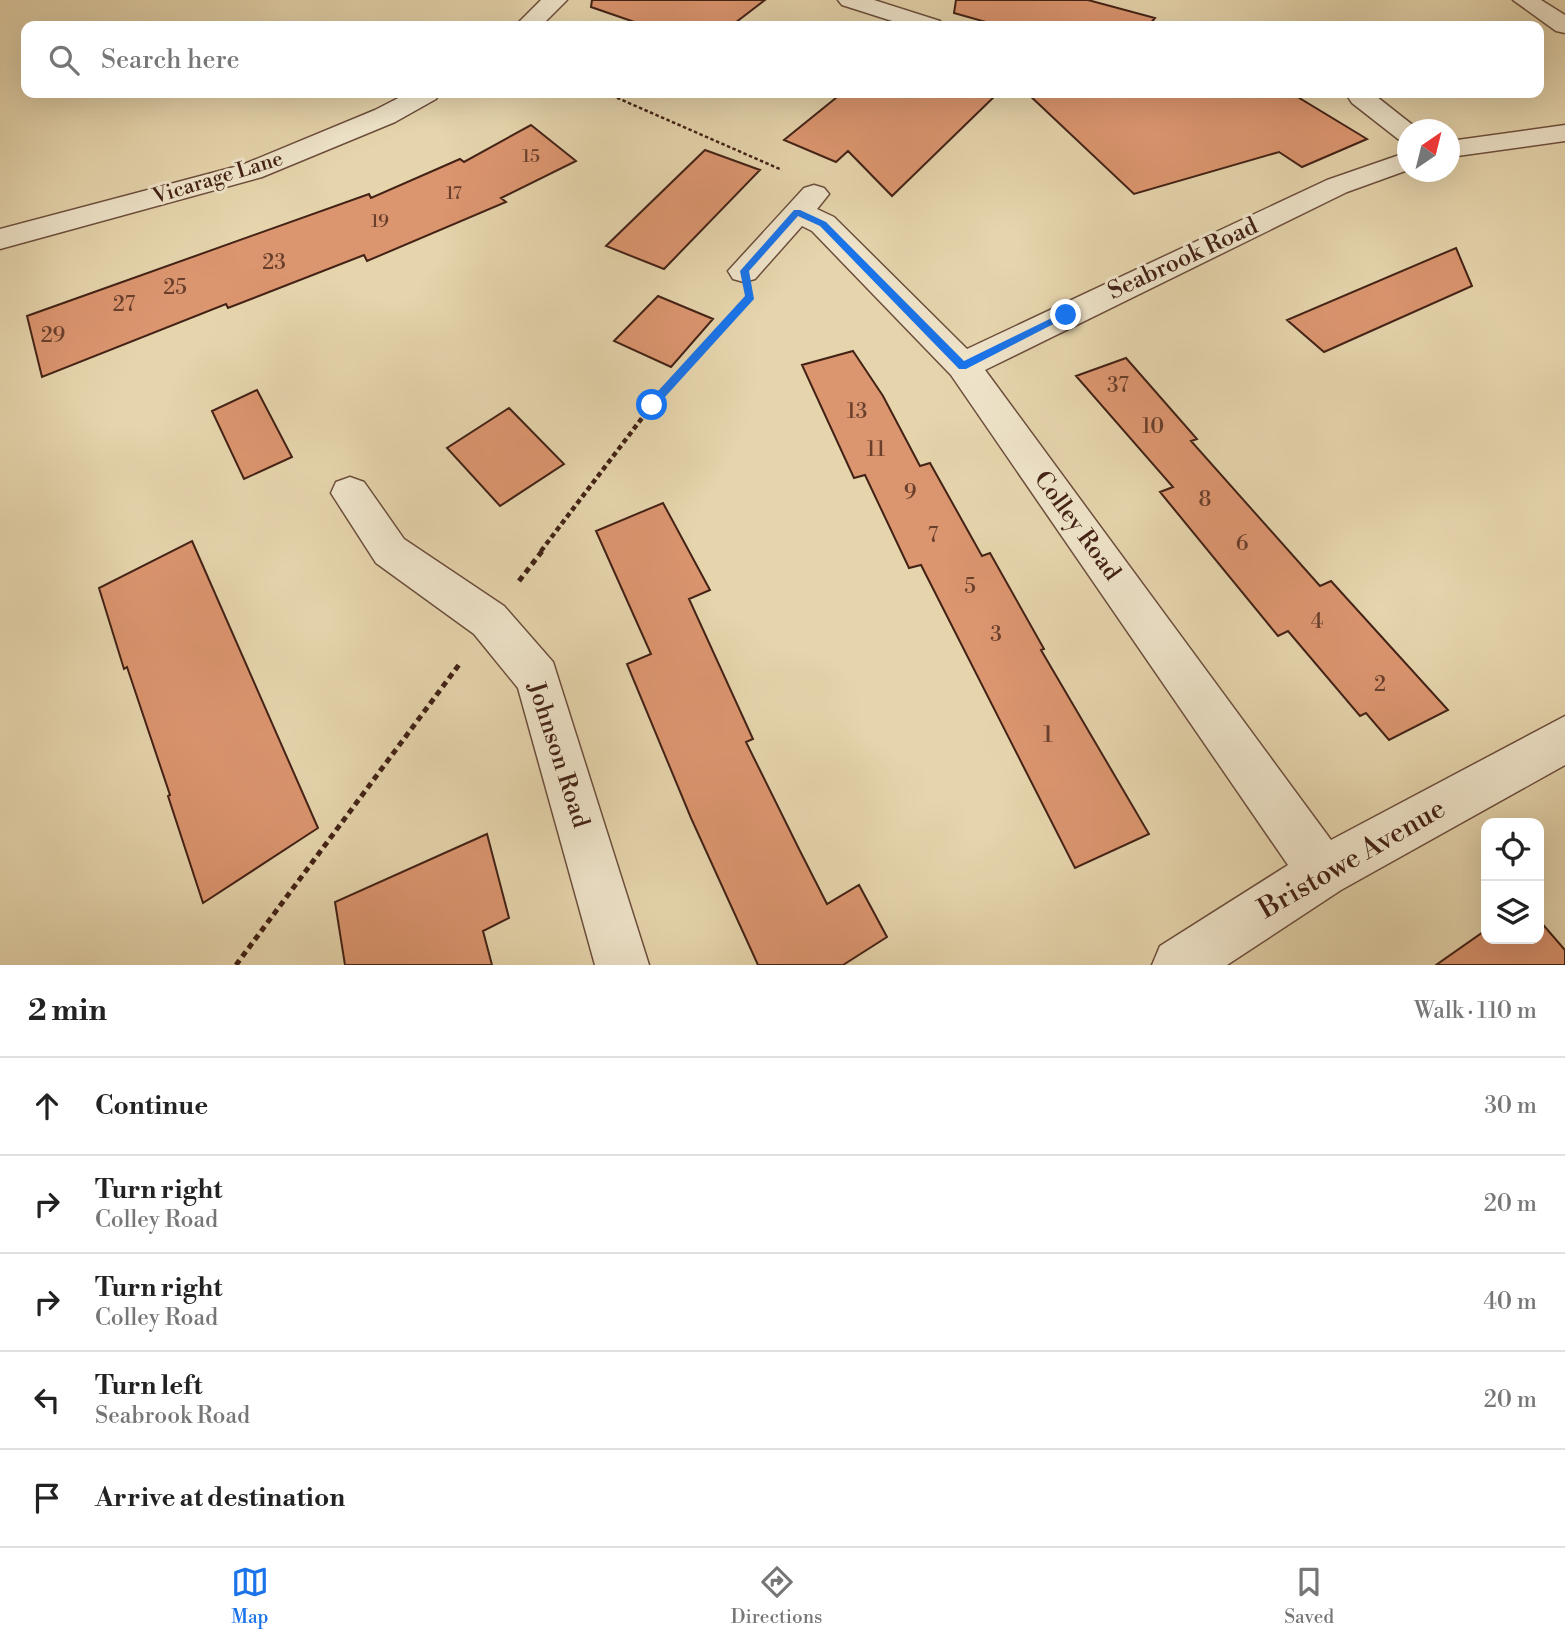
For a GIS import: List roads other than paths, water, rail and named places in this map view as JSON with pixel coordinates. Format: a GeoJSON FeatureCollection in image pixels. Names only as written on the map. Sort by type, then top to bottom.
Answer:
{"type":"FeatureCollection","features":[{"type":"Feature","properties":{"kind":"street"},"geometry":{"type":"LineString","coordinates":[[532,21],[555,0]]}},
{"type":"Feature","properties":{"kind":"street"},"geometry":{"type":"LineString","coordinates":[[850,0],[915,21]]}},
{"type":"Feature","properties":{"kind":"street"},"geometry":{"type":"LineString","coordinates":[[1525,0],[1565,26]]}},
{"type":"Feature","properties":{"kind":"street","name":"Vicarage Lane"},"geometry":{"type":"LineString","coordinates":[[0,239],[252,171],[385,116],[419,98]]}},
{"type":"Feature","properties":{"kind":"street"},"geometry":{"type":"LineString","coordinates":[[1362,98],[1397,125]]}},
{"type":"Feature","properties":{"kind":"street"},"geometry":{"type":"LineString","coordinates":[[1460,148],[1565,133]]}},
{"type":"Feature","properties":{"kind":"street","name":"Seabrook Road"},"geometry":{"type":"LineString","coordinates":[[962,366],[1337,186],[1397,164]]}},
{"type":"Feature","properties":{"kind":"street","name":"Colley Road"},"geometry":{"type":"LineString","coordinates":[[744,271],[805,203],[962,366],[1324,872]]}},
{"type":"Feature","properties":{"kind":"street","name":"Johnson Road"},"geometry":{"type":"LineString","coordinates":[[349,493],[390,551],[489,621],[537,677],[622,965]]}},
{"type":"Feature","properties":{"kind":"street","name":"Bristowe Avenue"},"geometry":{"type":"LineString","coordinates":[[1179,965],[1324,872],[1565,740]]}}]}
